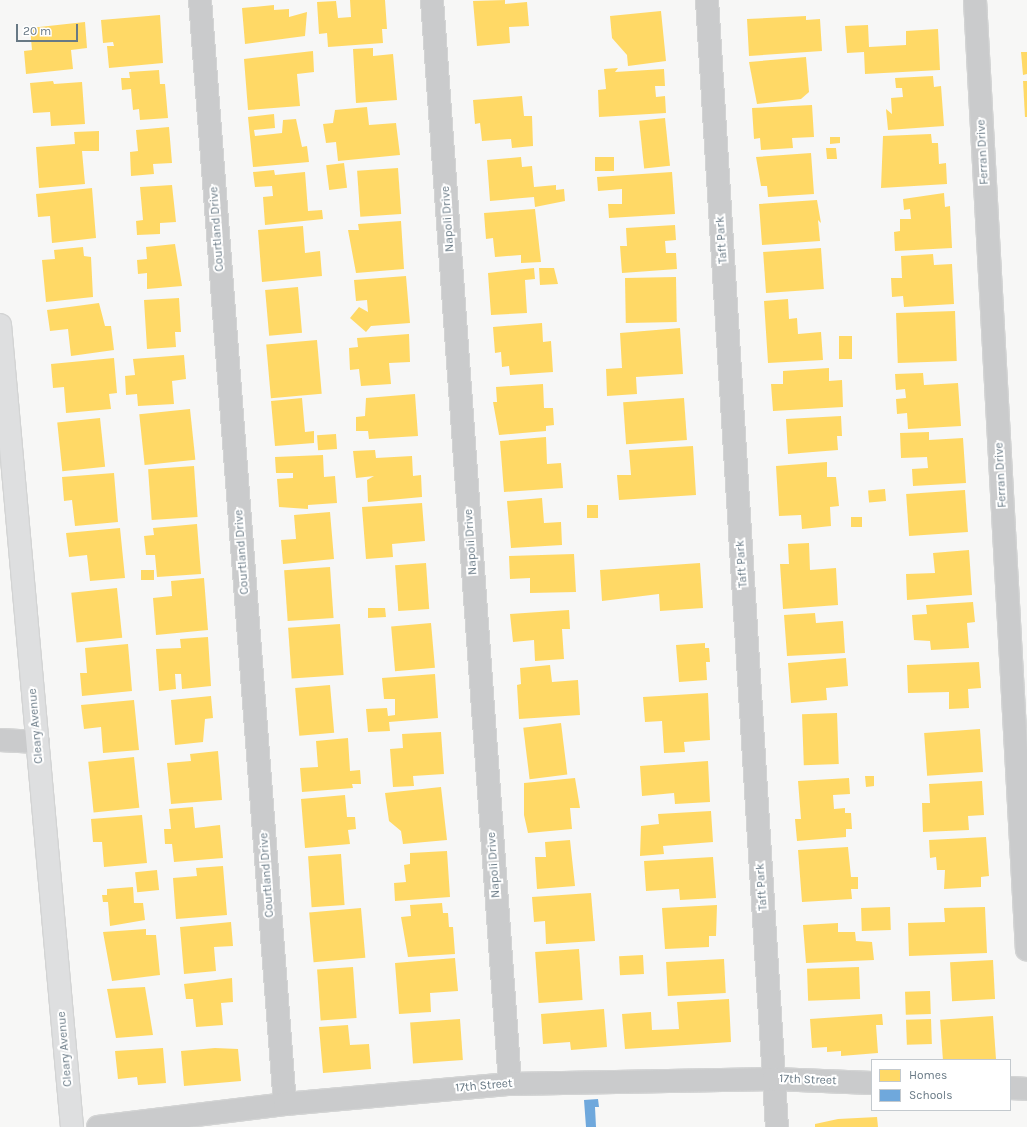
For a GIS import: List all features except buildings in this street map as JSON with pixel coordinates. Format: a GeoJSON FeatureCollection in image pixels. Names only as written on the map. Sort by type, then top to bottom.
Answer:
{"type":"FeatureCollection","features":[{"type":"Feature","properties":{"kind":"street","name":"Courtland Drive"},"geometry":{"type":"LineString","coordinates":[[200,0],[285,1104]]}},
{"type":"Feature","properties":{"kind":"street","name":"Napoli Drive"},"geometry":{"type":"LineString","coordinates":[[432,0],[510,1084]]}},
{"type":"Feature","properties":{"kind":"street","name":"Taft Park"},"geometry":{"type":"LineString","coordinates":[[707,0],[777,1127]]}},
{"type":"Feature","properties":{"kind":"street","name":"Ferran Drive"},"geometry":{"type":"LineString","coordinates":[[975,0],[1027,950]]}},
{"type":"Feature","properties":{"kind":"street","name":"Cleary Avenue"},"geometry":{"type":"LineString","coordinates":[[0,325],[6,449],[38,742],[72,1127]]}},
{"type":"Feature","properties":{"kind":"street"},"geometry":{"type":"LineString","coordinates":[[0,740],[38,742]]}},
{"type":"Feature","properties":{"kind":"street","name":"17th Street"},"geometry":{"type":"LineString","coordinates":[[98,1127],[285,1104],[510,1084],[774,1079],[871,1083]]}},
{"type":"Feature","properties":{"kind":"street"},"geometry":{"type":"LineString","coordinates":[[1011,1088],[1027,1089]]}}]}
